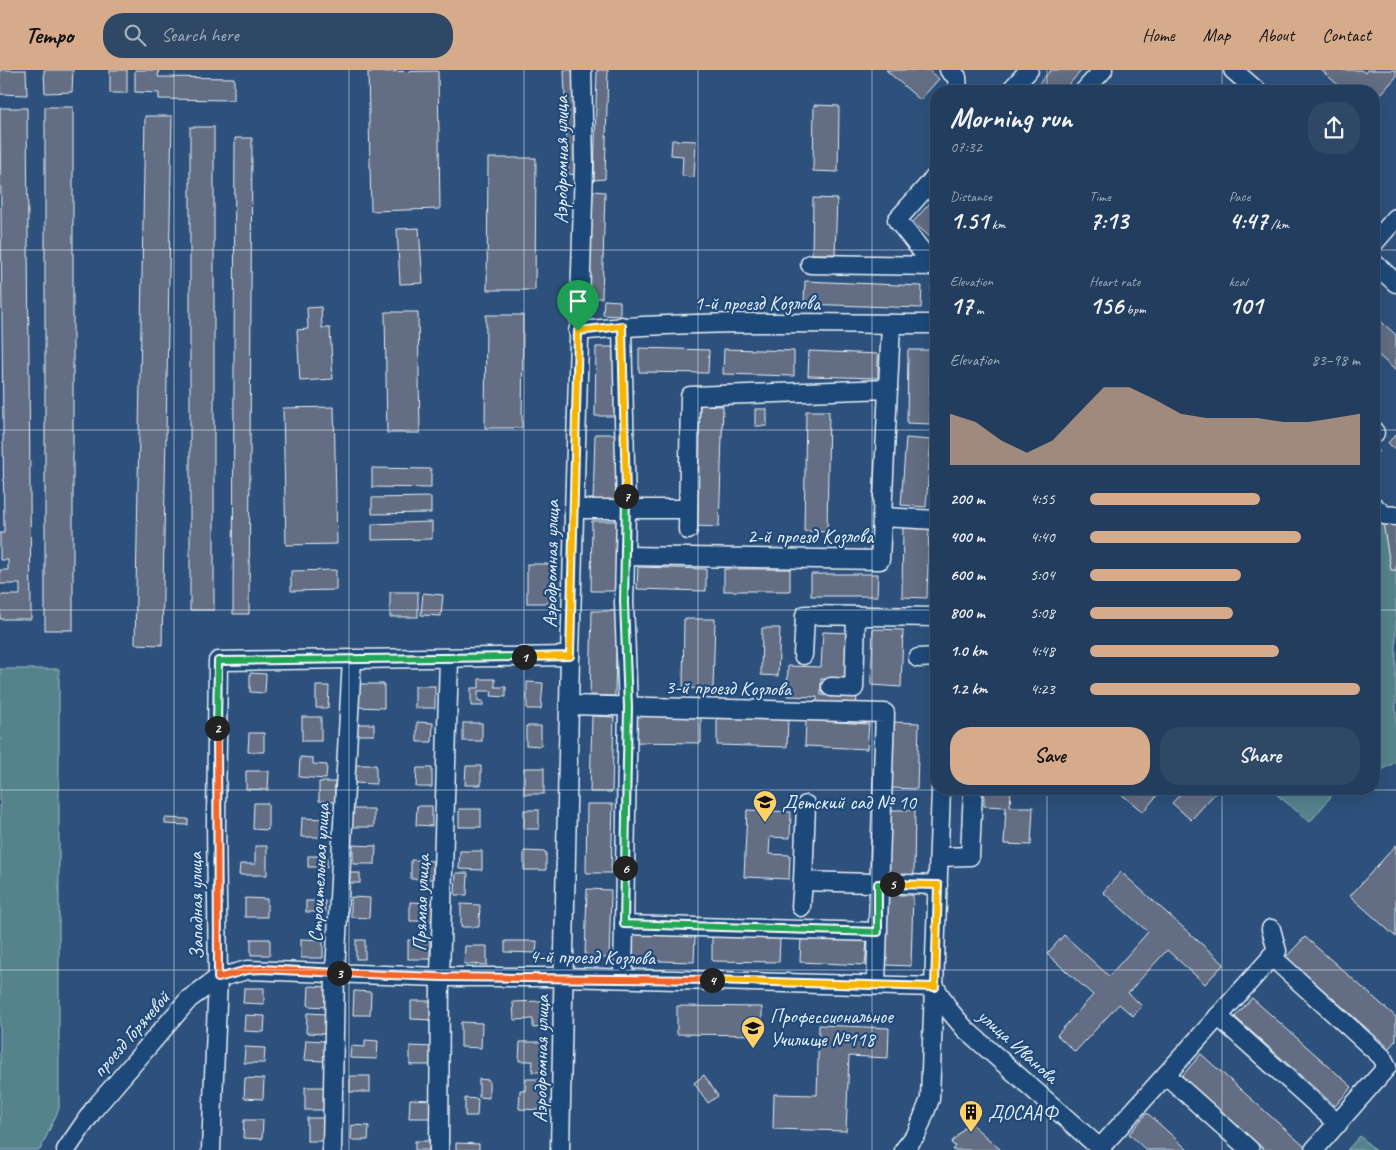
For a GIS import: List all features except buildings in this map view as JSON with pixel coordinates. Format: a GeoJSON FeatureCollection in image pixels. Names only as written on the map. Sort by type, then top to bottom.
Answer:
{"type":"FeatureCollection","features":[{"type":"Feature","properties":{"kind":"street","name":"Аэродромная улица"},"geometry":{"type":"LineString","coordinates":[[560,1150],[570,656],[584,165],[582,70]]}},
{"type":"Feature","properties":{"kind":"street"},"geometry":{"type":"LineString","coordinates":[[949,70],[957,77],[958,85]]}},
{"type":"Feature","properties":{"kind":"street"},"geometry":{"type":"LineString","coordinates":[[1015,85],[1029,70]]}},
{"type":"Feature","properties":{"kind":"street"},"geometry":{"type":"LineString","coordinates":[[1089,85],[1102,70]]}},
{"type":"Feature","properties":{"kind":"street"},"geometry":{"type":"LineString","coordinates":[[1233,70],[1250,85]]}},
{"type":"Feature","properties":{"kind":"street"},"geometry":{"type":"LineString","coordinates":[[930,183],[898,220],[930,260]]}},
{"type":"Feature","properties":{"kind":"street"},"geometry":{"type":"LineString","coordinates":[[1380,235],[1396,218]]}},
{"type":"Feature","properties":{"kind":"street"},"geometry":{"type":"LineString","coordinates":[[810,264],[930,265]]}},
{"type":"Feature","properties":{"kind":"street"},"geometry":{"type":"LineString","coordinates":[[1380,268],[1396,283]]}},
{"type":"Feature","properties":{"kind":"street","name":"1-й проезд Козлова"},"geometry":{"type":"LineString","coordinates":[[578,331],[622,326],[725,323],[930,324]]}},
{"type":"Feature","properties":{"kind":"street","name":"2-й проезд Козлова"},"geometry":{"type":"LineString","coordinates":[[626,556],[880,560],[891,324]]}},
{"type":"Feature","properties":{"kind":"street"},"geometry":{"type":"LineString","coordinates":[[622,326],[626,510],[624,602],[628,707],[623,978]]}},
{"type":"Feature","properties":{"kind":"street"},"geometry":{"type":"LineString","coordinates":[[688,530],[690,396],[888,389]]}},
{"type":"Feature","properties":{"kind":"street"},"geometry":{"type":"LineString","coordinates":[[574,509],[688,509]]}},
{"type":"Feature","properties":{"kind":"street"},"geometry":{"type":"LineString","coordinates":[[1380,511],[1384,514],[1396,516]]}},
{"type":"Feature","properties":{"kind":"street"},"geometry":{"type":"LineString","coordinates":[[882,518],[930,520]]}},
{"type":"Feature","properties":{"kind":"street"},"geometry":{"type":"LineString","coordinates":[[803,655],[805,615],[930,617]]}},
{"type":"Feature","properties":{"kind":"street"},"geometry":{"type":"LineString","coordinates":[[832,687],[854,688],[856,616]]}},
{"type":"Feature","properties":{"kind":"street"},"geometry":{"type":"LineString","coordinates":[[352,659],[570,656]]}},
{"type":"Feature","properties":{"kind":"street"},"geometry":{"type":"LineString","coordinates":[[918,658],[930,657]]}},
{"type":"Feature","properties":{"kind":"street","name":"Прямая улица"},"geometry":{"type":"LineString","coordinates":[[439,1150],[440,977],[449,658]]}},
{"type":"Feature","properties":{"kind":"street","name":"Западная улица"},"geometry":{"type":"LineString","coordinates":[[211,1150],[218,978],[216,824],[218,661],[352,659]]}},
{"type":"Feature","properties":{"kind":"street","name":"Строительная улица"},"geometry":{"type":"LineString","coordinates":[[332,1150],[334,972],[352,659]]}},
{"type":"Feature","properties":{"kind":"street","name":"3-й проезд Козлова"},"geometry":{"type":"LineString","coordinates":[[569,705],[885,713],[878,884]]}},
{"type":"Feature","properties":{"kind":"street"},"geometry":{"type":"LineString","coordinates":[[904,1150],[917,1133],[930,1099],[941,795]]}},
{"type":"Feature","properties":{"kind":"street"},"geometry":{"type":"LineString","coordinates":[[939,857],[970,856],[973,795]]}},
{"type":"Feature","properties":{"kind":"street"},"geometry":{"type":"LineString","coordinates":[[801,907],[806,805]]}},
{"type":"Feature","properties":{"kind":"street"},"geometry":{"type":"LineString","coordinates":[[803,881],[938,885]]}},
{"type":"Feature","properties":{"kind":"street"},"geometry":{"type":"LineString","coordinates":[[876,985],[878,884]]}},
{"type":"Feature","properties":{"kind":"street"},"geometry":{"type":"LineString","coordinates":[[624,924],[878,932]]}},
{"type":"Feature","properties":{"kind":"street"},"geometry":{"type":"LineString","coordinates":[[1101,1149],[1277,951],[1271,929]]}},
{"type":"Feature","properties":{"kind":"street"},"geometry":{"type":"LineString","coordinates":[[1271,956],[1382,1057],[1391,1069],[1314,1150]]}},
{"type":"Feature","properties":{"kind":"street","name":"4-й проезд Козлова"},"geometry":{"type":"LineString","coordinates":[[247,970],[440,977],[623,978],[935,987]]}},
{"type":"Feature","properties":{"kind":"street","name":"проезд Горячевой"},"geometry":{"type":"LineString","coordinates":[[66,1150],[94,1109],[188,999],[218,978],[247,970]]}},
{"type":"Feature","properties":{"kind":"street","name":"улица Иванова"},"geometry":{"type":"LineString","coordinates":[[935,987],[949,1010],[965,1029],[1101,1149]]}},
{"type":"Feature","properties":{"kind":"street"},"geometry":{"type":"LineString","coordinates":[[1218,1016],[1338,1124]]}},
{"type":"Feature","properties":{"kind":"street"},"geometry":{"type":"LineString","coordinates":[[1166,1074],[1250,1150]]}},
{"type":"Feature","properties":{"kind":"green space"},"geometry":{"type":"Polygon","coordinates":[[[1380,523],[1383,523],[1391,570],[1396,570],[1396,762],[1380,771],[1380,523]]]}},
{"type":"Feature","properties":{"kind":"green space"},"geometry":{"type":"Polygon","coordinates":[[[0,669],[59,669],[59,1109],[40,1150],[0,1150],[0,669]]]}},
{"type":"Feature","properties":{"kind":"green space"},"geometry":{"type":"Polygon","coordinates":[[[1277,795],[1332,795],[1310,822],[1277,795]]]}},
{"type":"Feature","properties":{"kind":"green space"},"geometry":{"type":"Polygon","coordinates":[[[1360,1136],[1375,1150],[1347,1150],[1360,1136]]]}},
{"type":"Feature","properties":{"kind":"place","name":"Детский сад № 10"},"geometry":{"type":"Point","coordinates":[765,823]}},
{"type":"Feature","properties":{"kind":"place","name":"Профессиональное Училище №118"},"geometry":{"type":"Point","coordinates":[753,1049]}},
{"type":"Feature","properties":{"kind":"place","name":"ДОСААФ"},"geometry":{"type":"Point","coordinates":[971,1133]}},
{"type":"Feature","properties":{"kind":"route"},"geometry":{"type":"LineString","coordinates":[[622,326],[626,510],[624,602],[628,707],[624,924],[878,932],[878,884],[938,885],[935,987],[564,977],[440,977],[262,969],[247,970],[218,978],[216,824],[218,661],[570,656],[578,331],[622,326]]}}]}
